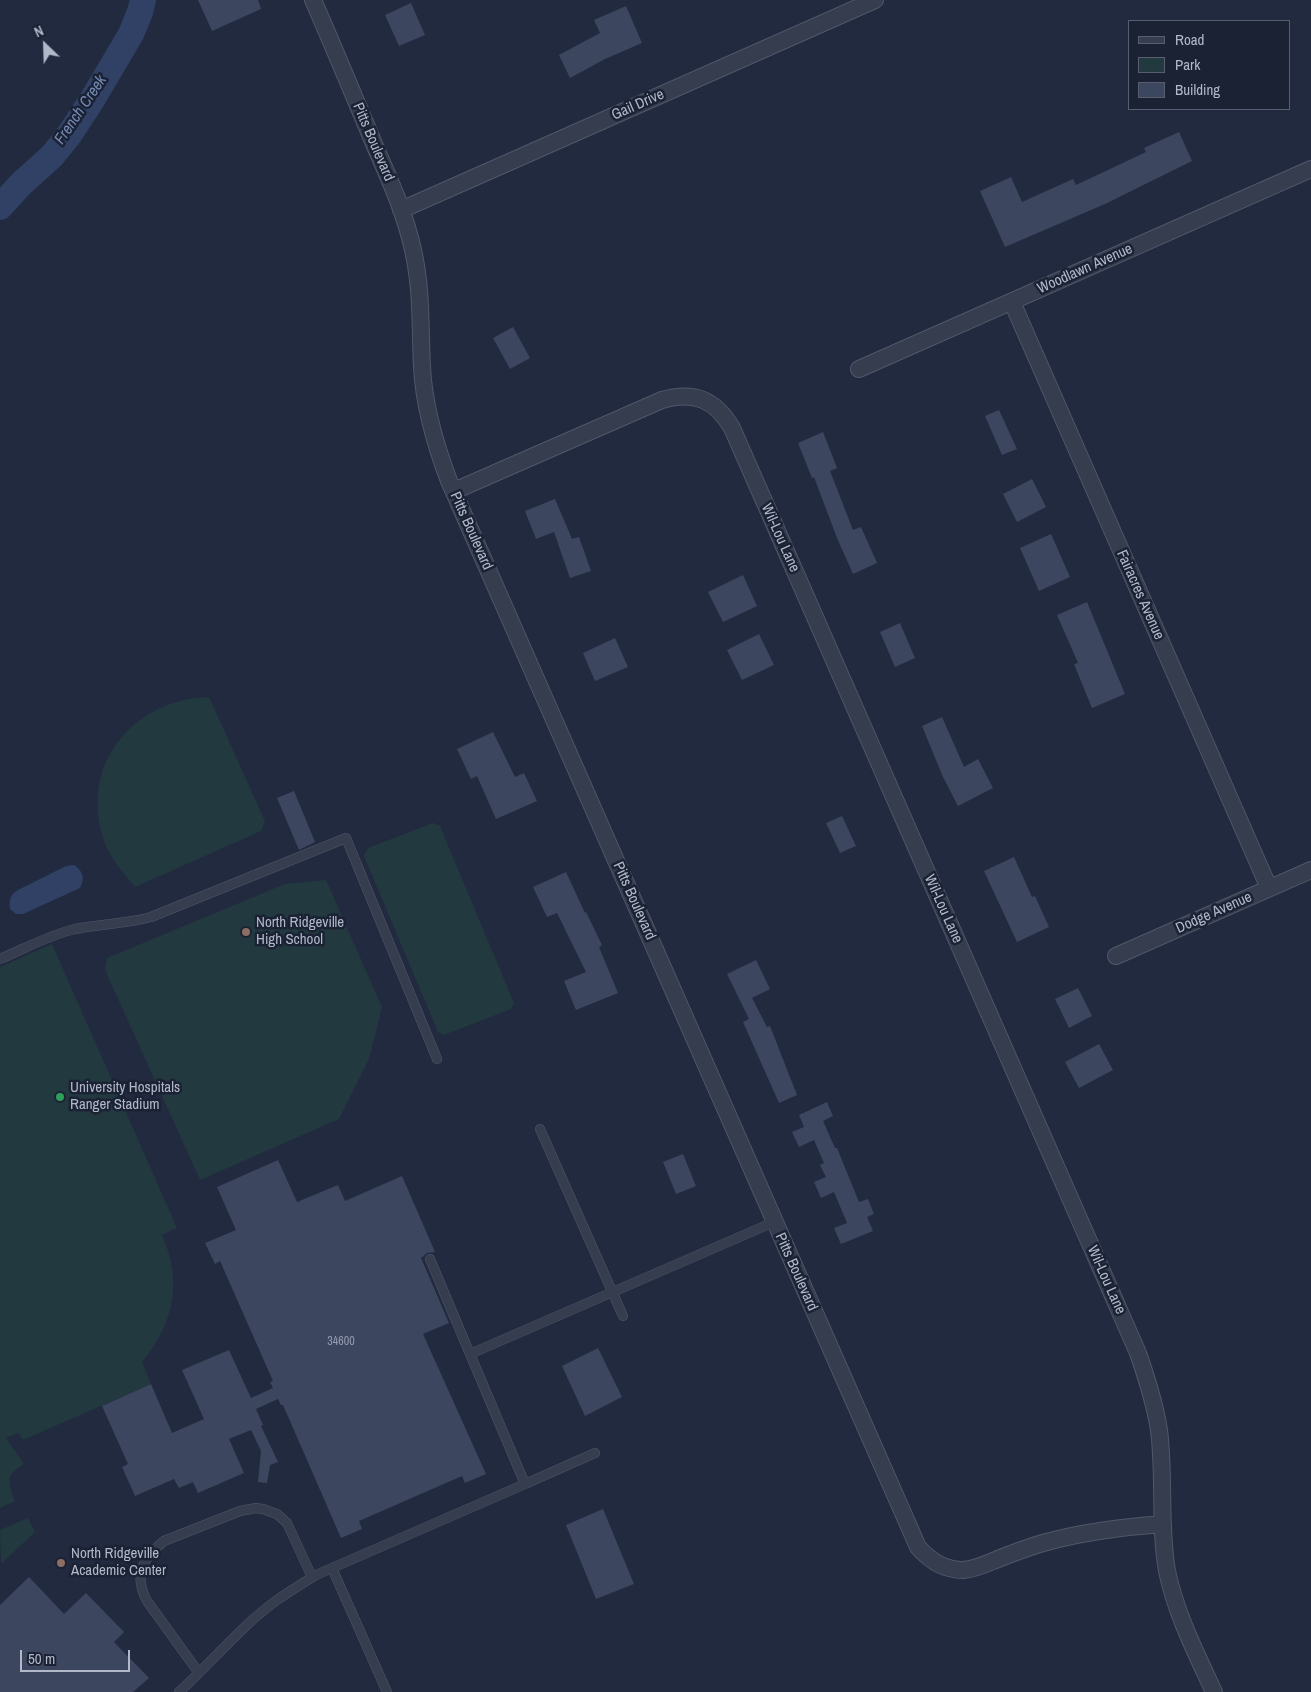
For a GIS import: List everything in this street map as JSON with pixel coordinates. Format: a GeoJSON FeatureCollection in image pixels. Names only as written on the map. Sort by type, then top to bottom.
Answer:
{"type":"FeatureCollection","features":[{"type":"Feature","properties":{"kind":"street","name":"Pitts Boulevard"},"geometry":{"type":"LineString","coordinates":[[314,0],[401,210],[413,249],[421,308],[422,367],[425,396],[430,425],[438,453],[913,1538],[927,1557],[938,1565],[951,1569],[965,1570],[1041,1544],[1081,1534],[1122,1527],[1163,1524]]}},
{"type":"Feature","properties":{"kind":"street","name":"Gail Drive"},"geometry":{"type":"LineString","coordinates":[[401,210],[875,0]]}},
{"type":"Feature","properties":{"kind":"street","name":"Woodlawn Avenue"},"geometry":{"type":"LineString","coordinates":[[859,369],[1311,169]]}},
{"type":"Feature","properties":{"kind":"street","name":"Fairacres Avenue"},"geometry":{"type":"LineString","coordinates":[[1012,302],[1269,888]]}},
{"type":"Feature","properties":{"kind":"street","name":"Wil-Lou Lane"},"geometry":{"type":"LineString","coordinates":[[454,491],[668,398],[689,396],[702,399],[714,406],[725,416],[732,428],[1138,1353],[1150,1386],[1159,1432],[1163,1524],[1168,1571],[1173,1594],[1180,1616],[1214,1692]]}},
{"type":"Feature","properties":{"kind":"street","name":"Dodge Avenue"},"geometry":{"type":"LineString","coordinates":[[1116,956],[1311,870]]}},
{"type":"Feature","properties":{"kind":"lane"},"geometry":{"type":"LineString","coordinates":[[0,959],[67,931],[89,926],[131,922],[151,917],[346,838],[437,1059]]}},
{"type":"Feature","properties":{"kind":"lane"},"geometry":{"type":"LineString","coordinates":[[540,1129],[623,1316]]}},
{"type":"Feature","properties":{"kind":"lane"},"geometry":{"type":"LineString","coordinates":[[470,1354],[774,1222]]}},
{"type":"Feature","properties":{"kind":"lane"},"geometry":{"type":"LineString","coordinates":[[430,1259],[525,1484]]}},
{"type":"Feature","properties":{"kind":"lane"},"geometry":{"type":"LineString","coordinates":[[180,1692],[269,1606],[312,1577],[594,1453]]}},
{"type":"Feature","properties":{"kind":"lane"},"geometry":{"type":"LineString","coordinates":[[199,1673],[142,1590],[140,1577],[142,1569],[150,1553],[157,1546],[164,1541],[240,1511],[256,1508],[264,1509],[277,1514],[287,1523],[312,1577]]}},
{"type":"Feature","properties":{"kind":"lane"},"geometry":{"type":"LineString","coordinates":[[332,1568],[387,1692]]}},
{"type":"Feature","properties":{"kind":"green space"},"geometry":{"type":"Polygon","coordinates":[[[209,697],[265,821],[261,831],[135,887],[114,861],[105,843],[98,815],[99,788],[105,764],[118,742],[135,724],[156,710],[181,701],[209,697]]]}},
{"type":"Feature","properties":{"kind":"green space"},"geometry":{"type":"Polygon","coordinates":[[[433,823],[440,826],[514,1003],[511,1009],[444,1035],[438,1032],[364,856],[368,848],[433,823]]]}},
{"type":"Feature","properties":{"kind":"green space"},"geometry":{"type":"Polygon","coordinates":[[[326,880],[382,1007],[369,1059],[339,1119],[200,1180],[105,970],[107,958],[285,884],[326,880]]]}},
{"type":"Feature","properties":{"kind":"green space","name":"University Hospitals Ranger Stadium"},"geometry":{"type":"Polygon","coordinates":[[[52,944],[177,1228],[162,1235],[172,1269],[172,1302],[162,1332],[142,1362],[151,1384],[23,1440],[18,1433],[6,1438],[24,1464],[14,1472],[10,1480],[15,1501],[0,1508],[0,967],[52,944]]]}},
{"type":"Feature","properties":{"kind":"green space"},"geometry":{"type":"Polygon","coordinates":[[[28,1518],[35,1532],[1,1564],[0,1530],[28,1518]]]}},
{"type":"Feature","properties":{"kind":"water"},"geometry":{"type":"Polygon","coordinates":[[[74,865],[82,875],[80,888],[23,914],[16,914],[10,909],[11,898],[15,892],[66,866],[74,865]]]}},
{"type":"Feature","properties":{"kind":"building"},"geometry":{"type":"Polygon","coordinates":[[[198,0],[258,0],[261,9],[212,31],[198,0]]]}},
{"type":"Feature","properties":{"kind":"building"},"geometry":{"type":"Polygon","coordinates":[[[411,3],[425,35],[399,46],[385,15],[411,3]]]}},
{"type":"Feature","properties":{"kind":"building"},"geometry":{"type":"Polygon","coordinates":[[[626,6],[642,43],[605,59],[570,78],[559,55],[600,33],[594,20],[626,6]]]}},
{"type":"Feature","properties":{"kind":"building"},"geometry":{"type":"Polygon","coordinates":[[[1179,132],[1192,161],[1105,204],[1005,247],[980,191],[1011,177],[1022,202],[1073,179],[1076,185],[1146,152],[1144,148],[1179,132]]]}},
{"type":"Feature","properties":{"kind":"building"},"geometry":{"type":"Polygon","coordinates":[[[513,327],[530,358],[510,369],[493,338],[513,327]]]}},
{"type":"Feature","properties":{"kind":"building"},"geometry":{"type":"Polygon","coordinates":[[[999,410],[1017,449],[1002,455],[985,416],[999,410]]]}},
{"type":"Feature","properties":{"kind":"building"},"geometry":{"type":"Polygon","coordinates":[[[823,432],[837,468],[830,471],[853,530],[861,527],[877,563],[853,574],[814,477],[812,478],[798,443],[823,432]]]}},
{"type":"Feature","properties":{"kind":"building"},"geometry":{"type":"Polygon","coordinates":[[[1032,479],[1046,507],[1017,522],[1003,494],[1032,479]]]}},
{"type":"Feature","properties":{"kind":"building"},"geometry":{"type":"Polygon","coordinates":[[[555,499],[572,539],[579,537],[591,571],[570,578],[554,532],[536,539],[525,511],[555,499]]]}},
{"type":"Feature","properties":{"kind":"building"},"geometry":{"type":"Polygon","coordinates":[[[1051,534],[1070,577],[1039,591],[1020,548],[1051,534]]]}},
{"type":"Feature","properties":{"kind":"building"},"geometry":{"type":"Polygon","coordinates":[[[743,575],[757,606],[723,622],[708,592],[743,575]]]}},
{"type":"Feature","properties":{"kind":"building"},"geometry":{"type":"Polygon","coordinates":[[[1087,602],[1125,694],[1092,708],[1074,664],[1078,663],[1057,615],[1087,602]]]}},
{"type":"Feature","properties":{"kind":"building"},"geometry":{"type":"Polygon","coordinates":[[[900,623],[915,658],[895,667],[880,632],[900,623]]]}},
{"type":"Feature","properties":{"kind":"building"},"geometry":{"type":"Polygon","coordinates":[[[759,634],[774,665],[742,680],[727,650],[759,634]]]}},
{"type":"Feature","properties":{"kind":"building"},"geometry":{"type":"Polygon","coordinates":[[[615,638],[628,667],[595,681],[583,653],[615,638]]]}},
{"type":"Feature","properties":{"kind":"building"},"geometry":{"type":"Polygon","coordinates":[[[942,717],[964,767],[978,759],[993,788],[958,806],[943,777],[922,726],[942,717]]]}},
{"type":"Feature","properties":{"kind":"building"},"geometry":{"type":"Polygon","coordinates":[[[493,732],[515,777],[524,773],[537,801],[496,819],[477,776],[471,779],[457,749],[493,732]]]}},
{"type":"Feature","properties":{"kind":"building"},"geometry":{"type":"Polygon","coordinates":[[[294,791],[315,842],[299,850],[277,798],[294,791]]]}},
{"type":"Feature","properties":{"kind":"building"},"geometry":{"type":"Polygon","coordinates":[[[842,816],[856,846],[840,853],[826,823],[842,816]]]}},
{"type":"Feature","properties":{"kind":"building"},"geometry":{"type":"Polygon","coordinates":[[[1014,857],[1032,897],[1035,896],[1049,927],[1017,942],[984,871],[1014,857]]]}},
{"type":"Feature","properties":{"kind":"building"},"geometry":{"type":"Polygon","coordinates":[[[566,872],[602,945],[599,947],[618,993],[576,1010],[564,981],[586,972],[557,913],[547,917],[533,887],[566,872]]]}},
{"type":"Feature","properties":{"kind":"building"},"geometry":{"type":"Polygon","coordinates":[[[756,960],[770,989],[752,998],[767,1027],[770,1026],[797,1095],[779,1103],[743,1022],[749,1019],[727,974],[756,960]]]}},
{"type":"Feature","properties":{"kind":"building"},"geometry":{"type":"Polygon","coordinates":[[[1078,988],[1092,1016],[1069,1028],[1055,999],[1078,988]]]}},
{"type":"Feature","properties":{"kind":"building"},"geometry":{"type":"Polygon","coordinates":[[[1099,1044],[1113,1070],[1079,1088],[1065,1062],[1099,1044]]]}},
{"type":"Feature","properties":{"kind":"building"},"geometry":{"type":"Polygon","coordinates":[[[827,1102],[833,1116],[823,1121],[835,1148],[837,1148],[859,1202],[868,1199],[874,1214],[867,1217],[873,1231],[841,1244],[834,1228],[847,1223],[834,1192],[821,1198],[814,1182],[826,1177],[820,1165],[824,1163],[814,1140],[799,1147],[792,1132],[804,1127],[799,1115],[827,1102]]]}},
{"type":"Feature","properties":{"kind":"building"},"geometry":{"type":"Polygon","coordinates":[[[683,1154],[696,1186],[676,1194],[663,1162],[683,1154]]]}},
{"type":"Feature","properties":{"kind":"building"},"geometry":{"type":"Polygon","coordinates":[[[278,1160],[297,1202],[338,1185],[345,1201],[402,1176],[435,1252],[427,1253],[421,1258],[449,1323],[423,1334],[486,1474],[465,1483],[462,1476],[359,1521],[362,1529],[341,1538],[283,1405],[281,1405],[278,1399],[256,1409],[263,1425],[261,1426],[278,1462],[270,1465],[267,1483],[258,1482],[261,1451],[251,1430],[229,1439],[244,1473],[198,1493],[193,1482],[179,1488],[174,1479],[135,1496],[122,1467],[128,1464],[102,1406],[151,1384],[172,1433],[204,1419],[182,1370],[229,1350],[251,1398],[273,1388],[270,1382],[273,1381],[220,1261],[215,1264],[205,1243],[236,1230],[217,1187],[278,1160]]]}},
{"type":"Feature","properties":{"kind":"building"},"geometry":{"type":"Polygon","coordinates":[[[598,1348],[622,1397],[585,1416],[562,1366],[598,1348]]]}},
{"type":"Feature","properties":{"kind":"building"},"geometry":{"type":"Polygon","coordinates":[[[603,1509],[634,1584],[596,1599],[566,1525],[603,1509]]]}},
{"type":"Feature","properties":{"kind":"building"},"geometry":{"type":"Polygon","coordinates":[[[29,1577],[64,1614],[86,1593],[124,1632],[114,1642],[149,1678],[133,1692],[0,1692],[0,1605],[29,1577]]]}},
{"type":"Feature","properties":{"kind":"waterway","name":"French Creek"},"geometry":{"type":"LineString","coordinates":[[0,207],[21,184],[52,156],[69,135],[131,34],[143,0]]}},
{"type":"Feature","properties":{"kind":"place","name":"North Ridgeville High School"},"geometry":{"type":"Point","coordinates":[246,932]}},
{"type":"Feature","properties":{"kind":"place","name":"University Hospitals Ranger Stadium"},"geometry":{"type":"Point","coordinates":[60,1097]}},
{"type":"Feature","properties":{"kind":"place","name":"North Ridgeville Academic Center"},"geometry":{"type":"Point","coordinates":[61,1563]}}]}
